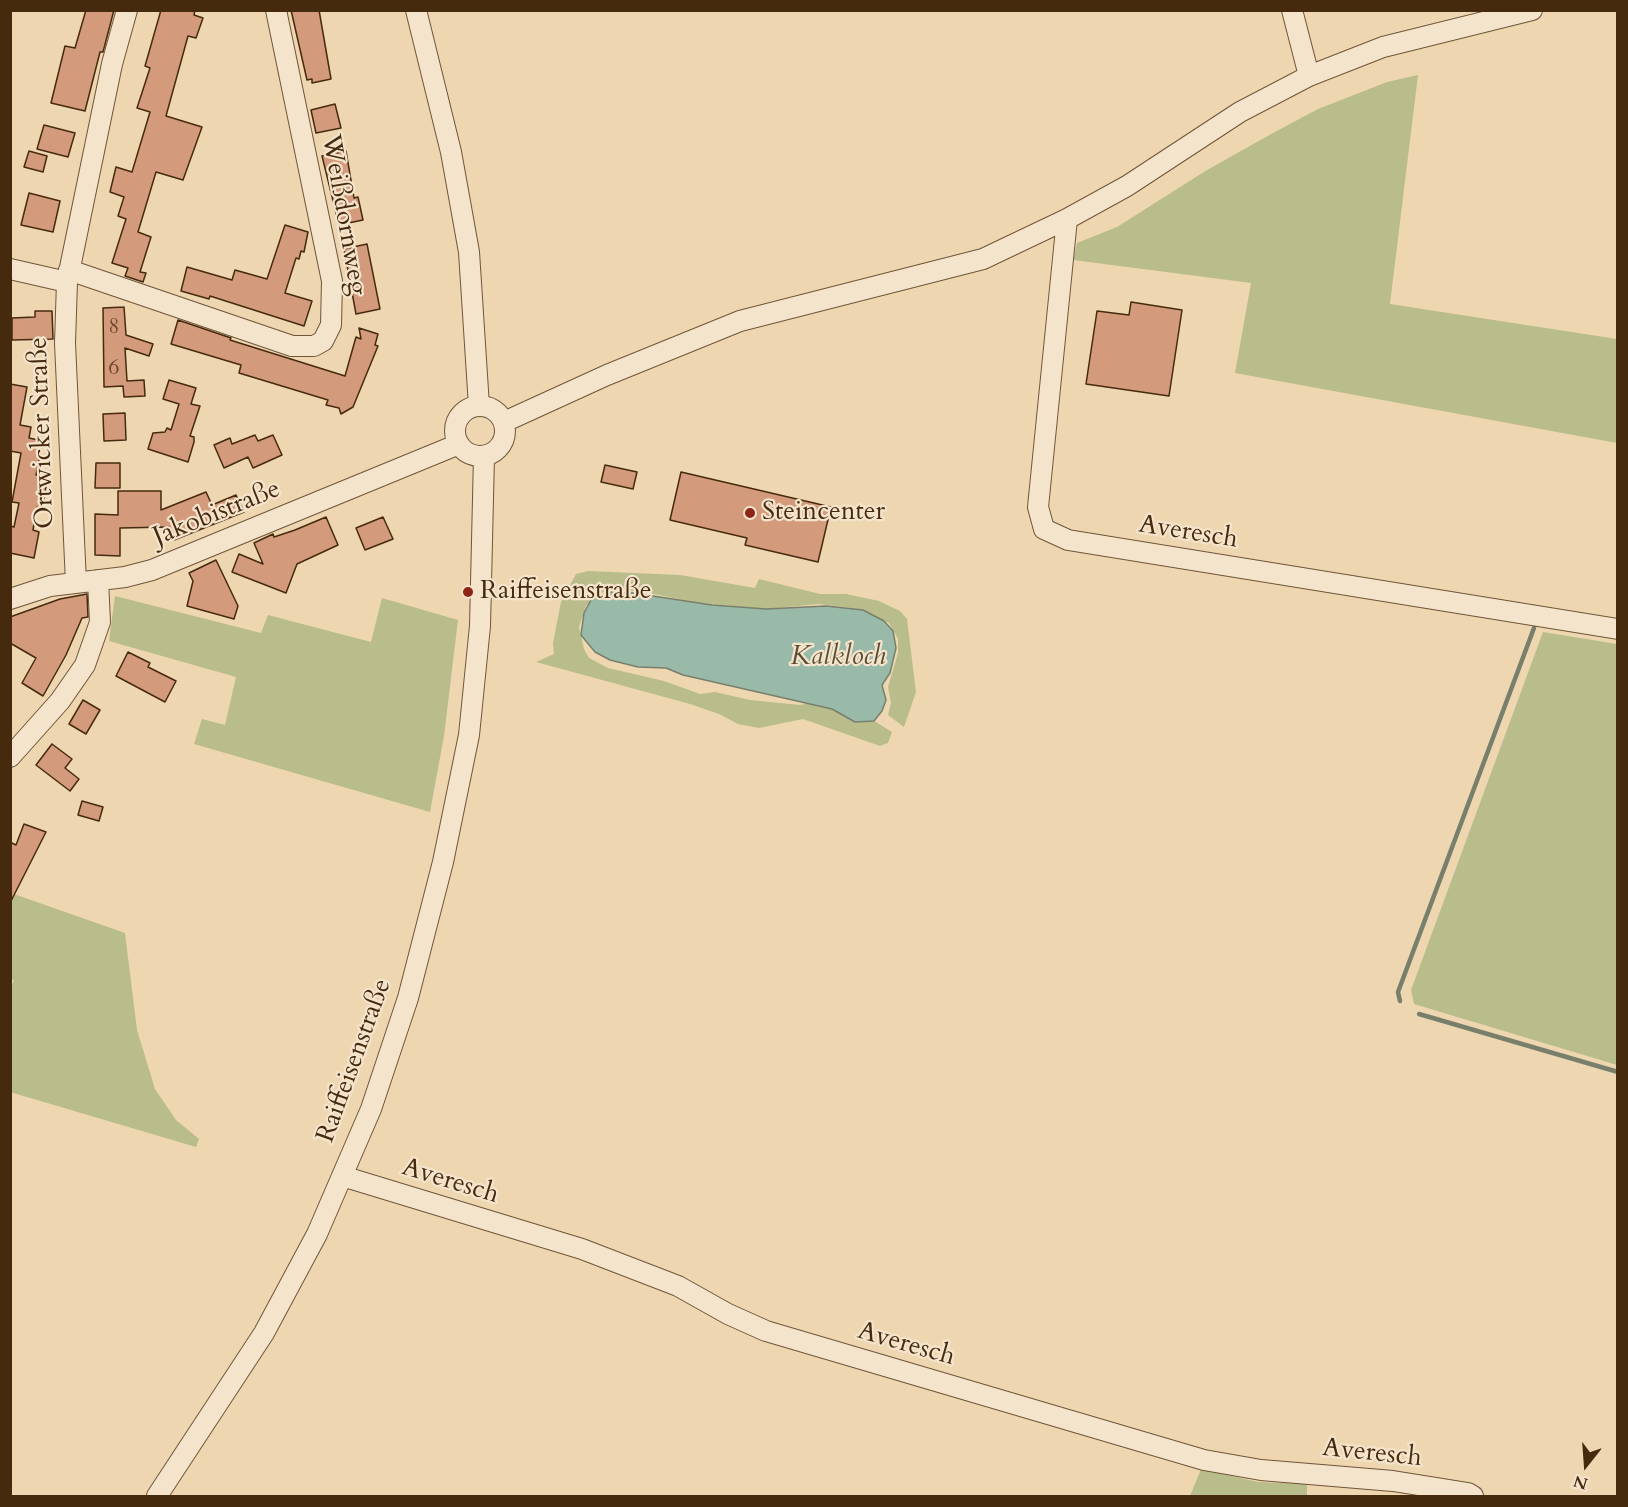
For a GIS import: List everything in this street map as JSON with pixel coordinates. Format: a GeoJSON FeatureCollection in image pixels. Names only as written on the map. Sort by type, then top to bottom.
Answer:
{"type":"FeatureCollection","features":[{"type":"Feature","properties":{"kind":"street","name":"Ortwicker Straße"},"geometry":{"type":"LineString","coordinates":[[76,583],[65,343],[68,276],[112,64],[127,10]]}},
{"type":"Feature","properties":{"kind":"street","name":"Weißdornweg"},"geometry":{"type":"LineString","coordinates":[[68,276],[292,346],[314,346],[323,341],[332,325],[332,281],[276,10]]}},
{"type":"Feature","properties":{"kind":"street"},"geometry":{"type":"LineString","coordinates":[[416,10],[451,152],[469,252],[479,405]]}},
{"type":"Feature","properties":{"kind":"street"},"geometry":{"type":"LineString","coordinates":[[1292,10],[1309,76]]}},
{"type":"Feature","properties":{"kind":"street"},"geometry":{"type":"LineString","coordinates":[[504,422],[607,375],[740,321],[983,259],[1067,228],[1240,112],[1309,76],[1393,44],[1532,10]]}},
{"type":"Feature","properties":{"kind":"street","name":"Averesch"},"geometry":{"type":"LineString","coordinates":[[1067,228],[1038,507],[1044,529],[1068,540],[1617,629]]}},
{"type":"Feature","properties":{"kind":"street"},"geometry":{"type":"LineString","coordinates":[[10,269],[68,276]]}},
{"type":"Feature","properties":{"kind":"street"},"geometry":{"type":"LineString","coordinates":[[479,405],[493,409],[504,422],[502,443],[491,453],[484,456],[470,454],[459,444],[455,428],[457,420],[469,408],[479,405]]}},
{"type":"Feature","properties":{"kind":"street","name":"Jakobistraße"},"geometry":{"type":"LineString","coordinates":[[10,599],[50,586],[125,577],[179,560],[459,444]]}},
{"type":"Feature","properties":{"kind":"street","name":"Raiffeisenstraße"},"geometry":{"type":"LineString","coordinates":[[157,1497],[264,1333],[316,1233],[370,1108],[408,998],[454,811],[469,735],[477,667],[484,456]]}},
{"type":"Feature","properties":{"kind":"street"},"geometry":{"type":"LineString","coordinates":[[10,757],[60,700],[85,665],[100,622],[98,580]]}},
{"type":"Feature","properties":{"kind":"street","name":"Averesch"},"geometry":{"type":"LineString","coordinates":[[342,1176],[582,1249],[678,1286],[728,1314],[766,1331],[1204,1460],[1261,1470],[1393,1481],[1468,1493],[1473,1497]]}},
{"type":"Feature","properties":{"kind":"green space"},"geometry":{"type":"Polygon","coordinates":[[[1418,75],[1390,304],[1617,339],[1617,443],[1235,373],[1251,283],[1073,260],[1077,243],[1117,227],[1207,170],[1273,133],[1318,109],[1387,82],[1418,75]]]}},
{"type":"Feature","properties":{"kind":"green space"},"geometry":{"type":"Polygon","coordinates":[[[588,571],[680,575],[755,588],[759,579],[820,594],[846,594],[879,601],[900,611],[907,619],[916,692],[904,727],[888,715],[891,703],[888,687],[898,653],[898,639],[889,623],[851,608],[819,604],[766,609],[698,603],[644,592],[611,589],[596,595],[586,606],[579,627],[584,649],[589,658],[608,668],[664,681],[700,694],[715,692],[750,700],[800,705],[823,700],[871,719],[892,732],[888,743],[880,746],[803,719],[759,728],[738,724],[719,714],[690,704],[536,662],[554,654],[553,643],[561,602],[576,574],[588,571]]]}},
{"type":"Feature","properties":{"kind":"green space"},"geometry":{"type":"Polygon","coordinates":[[[115,596],[261,633],[268,615],[371,642],[382,598],[458,620],[444,736],[430,812],[194,744],[202,719],[225,725],[236,677],[109,641],[115,596]]]}},
{"type":"Feature","properties":{"kind":"green space"},"geometry":{"type":"Polygon","coordinates":[[[1543,632],[1617,644],[1617,1065],[1414,1004],[1411,990],[1543,632]]]}},
{"type":"Feature","properties":{"kind":"green space"},"geometry":{"type":"Polygon","coordinates":[[[11,893],[125,933],[137,1030],[155,1089],[176,1120],[199,1139],[196,1147],[10,1092],[10,989],[14,980],[10,979],[11,893]]]}},
{"type":"Feature","properties":{"kind":"green space"},"geometry":{"type":"Polygon","coordinates":[[[1201,1469],[1258,1482],[1307,1484],[1307,1496],[1190,1496],[1201,1469]]]}},
{"type":"Feature","properties":{"kind":"water","name":"Kalkloch"},"geometry":{"type":"Polygon","coordinates":[[[609,592],[633,593],[712,605],[766,609],[826,606],[863,610],[884,621],[893,631],[896,648],[890,673],[882,685],[886,700],[882,711],[874,721],[855,722],[832,709],[683,675],[666,668],[638,667],[610,660],[595,652],[581,635],[584,613],[592,598],[609,592]]]}},
{"type":"Feature","properties":{"kind":"building"},"geometry":{"type":"Polygon","coordinates":[[[86,10],[114,10],[103,52],[100,52],[85,111],[51,103],[65,46],[75,48],[86,10]]]}},
{"type":"Feature","properties":{"kind":"building"},"geometry":{"type":"Polygon","coordinates":[[[161,10],[195,10],[194,15],[203,18],[196,38],[188,36],[166,116],[202,127],[183,180],[156,172],[138,232],[151,237],[140,272],[146,273],[143,282],[125,276],[128,268],[112,263],[126,219],[118,216],[124,197],[110,192],[116,167],[132,172],[150,112],[137,108],[150,68],[145,66],[161,10]]]}},
{"type":"Feature","properties":{"kind":"building"},"geometry":{"type":"Polygon","coordinates":[[[291,10],[319,10],[331,79],[312,83],[312,79],[307,80],[291,10]]]}},
{"type":"Feature","properties":{"kind":"building"},"geometry":{"type":"Polygon","coordinates":[[[335,104],[341,128],[316,133],[311,110],[335,104]]]}},
{"type":"Feature","properties":{"kind":"building"},"geometry":{"type":"Polygon","coordinates":[[[44,125],[75,133],[68,157],[37,149],[44,125]]]}},
{"type":"Feature","properties":{"kind":"building"},"geometry":{"type":"Polygon","coordinates":[[[29,151],[47,156],[43,172],[24,167],[29,151]]]}},
{"type":"Feature","properties":{"kind":"building"},"geometry":{"type":"Polygon","coordinates":[[[346,151],[354,198],[358,197],[363,220],[339,225],[322,156],[346,151]]]}},
{"type":"Feature","properties":{"kind":"building"},"geometry":{"type":"Polygon","coordinates":[[[29,193],[60,201],[53,232],[21,225],[29,193]]]}},
{"type":"Feature","properties":{"kind":"building"},"geometry":{"type":"Polygon","coordinates":[[[285,225],[308,232],[304,252],[301,251],[299,259],[296,258],[285,293],[312,301],[304,326],[210,296],[209,299],[181,291],[187,267],[232,280],[235,270],[267,279],[285,225]]]}},
{"type":"Feature","properties":{"kind":"building"},"geometry":{"type":"Polygon","coordinates":[[[367,244],[380,309],[356,314],[344,249],[367,244]]]}},
{"type":"Feature","properties":{"kind":"building"},"geometry":{"type":"Polygon","coordinates":[[[1131,302],[1182,310],[1169,396],[1086,384],[1097,311],[1129,315],[1131,302]]]}},
{"type":"Feature","properties":{"kind":"building"},"geometry":{"type":"Polygon","coordinates":[[[124,307],[126,335],[153,344],[149,356],[125,348],[127,381],[144,380],[145,396],[124,397],[123,386],[104,387],[103,308],[124,307]]]}},
{"type":"Feature","properties":{"kind":"building"},"geometry":{"type":"Polygon","coordinates":[[[35,311],[52,311],[53,339],[12,340],[12,318],[35,317],[35,311]]]}},
{"type":"Feature","properties":{"kind":"building"},"geometry":{"type":"Polygon","coordinates":[[[178,320],[231,338],[230,340],[345,376],[356,337],[361,339],[359,328],[378,334],[375,345],[378,346],[353,407],[341,414],[339,408],[326,405],[328,400],[239,373],[241,365],[171,344],[178,320]]]}},
{"type":"Feature","properties":{"kind":"building"},"geometry":{"type":"Polygon","coordinates":[[[169,380],[196,388],[191,404],[200,406],[190,436],[194,437],[194,442],[188,462],[148,449],[153,433],[165,432],[167,428],[171,430],[179,404],[163,399],[169,380]]]}},
{"type":"Feature","properties":{"kind":"building"},"geometry":{"type":"Polygon","coordinates":[[[10,384],[27,387],[20,425],[31,427],[29,438],[43,441],[36,475],[48,477],[42,508],[37,507],[33,530],[39,532],[34,558],[10,553],[10,526],[14,527],[19,503],[12,502],[21,453],[10,451],[10,384]]]}},
{"type":"Feature","properties":{"kind":"building"},"geometry":{"type":"Polygon","coordinates":[[[125,413],[126,440],[104,441],[103,414],[125,413]]]}},
{"type":"Feature","properties":{"kind":"building"},"geometry":{"type":"Polygon","coordinates":[[[255,435],[258,441],[273,435],[282,455],[253,468],[248,457],[224,468],[214,445],[230,438],[232,444],[255,435]]]}},
{"type":"Feature","properties":{"kind":"building"},"geometry":{"type":"Polygon","coordinates":[[[96,463],[120,463],[120,488],[95,488],[96,463]]]}},
{"type":"Feature","properties":{"kind":"building"},"geometry":{"type":"Polygon","coordinates":[[[605,465],[637,472],[633,489],[601,482],[605,465]]]}},
{"type":"Feature","properties":{"kind":"building","name":"Steincenter"},"geometry":{"type":"Polygon","coordinates":[[[681,472],[831,507],[818,562],[745,545],[747,538],[670,520],[681,472]]]}},
{"type":"Feature","properties":{"kind":"building"},"geometry":{"type":"Polygon","coordinates":[[[118,491],[161,491],[161,510],[206,492],[212,505],[236,495],[244,512],[174,540],[169,527],[120,528],[120,556],[95,555],[95,514],[118,515],[118,491]]]}},
{"type":"Feature","properties":{"kind":"building"},"geometry":{"type":"Polygon","coordinates":[[[326,517],[338,545],[297,564],[286,593],[232,572],[239,554],[263,564],[254,543],[273,534],[274,537],[326,517]]]}},
{"type":"Feature","properties":{"kind":"building"},"geometry":{"type":"Polygon","coordinates":[[[383,517],[393,539],[365,550],[356,528],[383,517]]]}},
{"type":"Feature","properties":{"kind":"building"},"geometry":{"type":"Polygon","coordinates":[[[216,560],[238,606],[234,619],[187,606],[193,581],[189,573],[216,560]]]}},
{"type":"Feature","properties":{"kind":"building"},"geometry":{"type":"Polygon","coordinates":[[[87,594],[88,617],[82,618],[66,655],[43,696],[22,683],[36,658],[10,643],[10,617],[60,599],[87,594]]]}},
{"type":"Feature","properties":{"kind":"building"},"geometry":{"type":"Polygon","coordinates":[[[128,652],[150,663],[148,667],[176,681],[165,702],[116,676],[128,652]]]}},
{"type":"Feature","properties":{"kind":"building"},"geometry":{"type":"Polygon","coordinates":[[[83,700],[100,710],[86,734],[69,724],[83,700]]]}},
{"type":"Feature","properties":{"kind":"building"},"geometry":{"type":"Polygon","coordinates":[[[52,744],[72,759],[65,768],[79,779],[70,791],[36,765],[52,744]]]}},
{"type":"Feature","properties":{"kind":"building"},"geometry":{"type":"Polygon","coordinates":[[[82,801],[103,807],[99,821],[78,815],[82,801]]]}},
{"type":"Feature","properties":{"kind":"building"},"geometry":{"type":"Polygon","coordinates":[[[24,824],[46,832],[10,903],[10,842],[16,845],[24,824]]]}},
{"type":"Feature","properties":{"kind":"waterway"},"geometry":{"type":"LineString","coordinates":[[1400,1001],[1398,992],[1534,628]]}},
{"type":"Feature","properties":{"kind":"waterway"},"geometry":{"type":"LineString","coordinates":[[1419,1014],[1618,1072]]}},
{"type":"Feature","properties":{"kind":"place","name":"Steincenter"},"geometry":{"type":"Point","coordinates":[750,513]}},
{"type":"Feature","properties":{"kind":"place","name":"Raiffeisenstraße"},"geometry":{"type":"Point","coordinates":[468,592]}}]}
